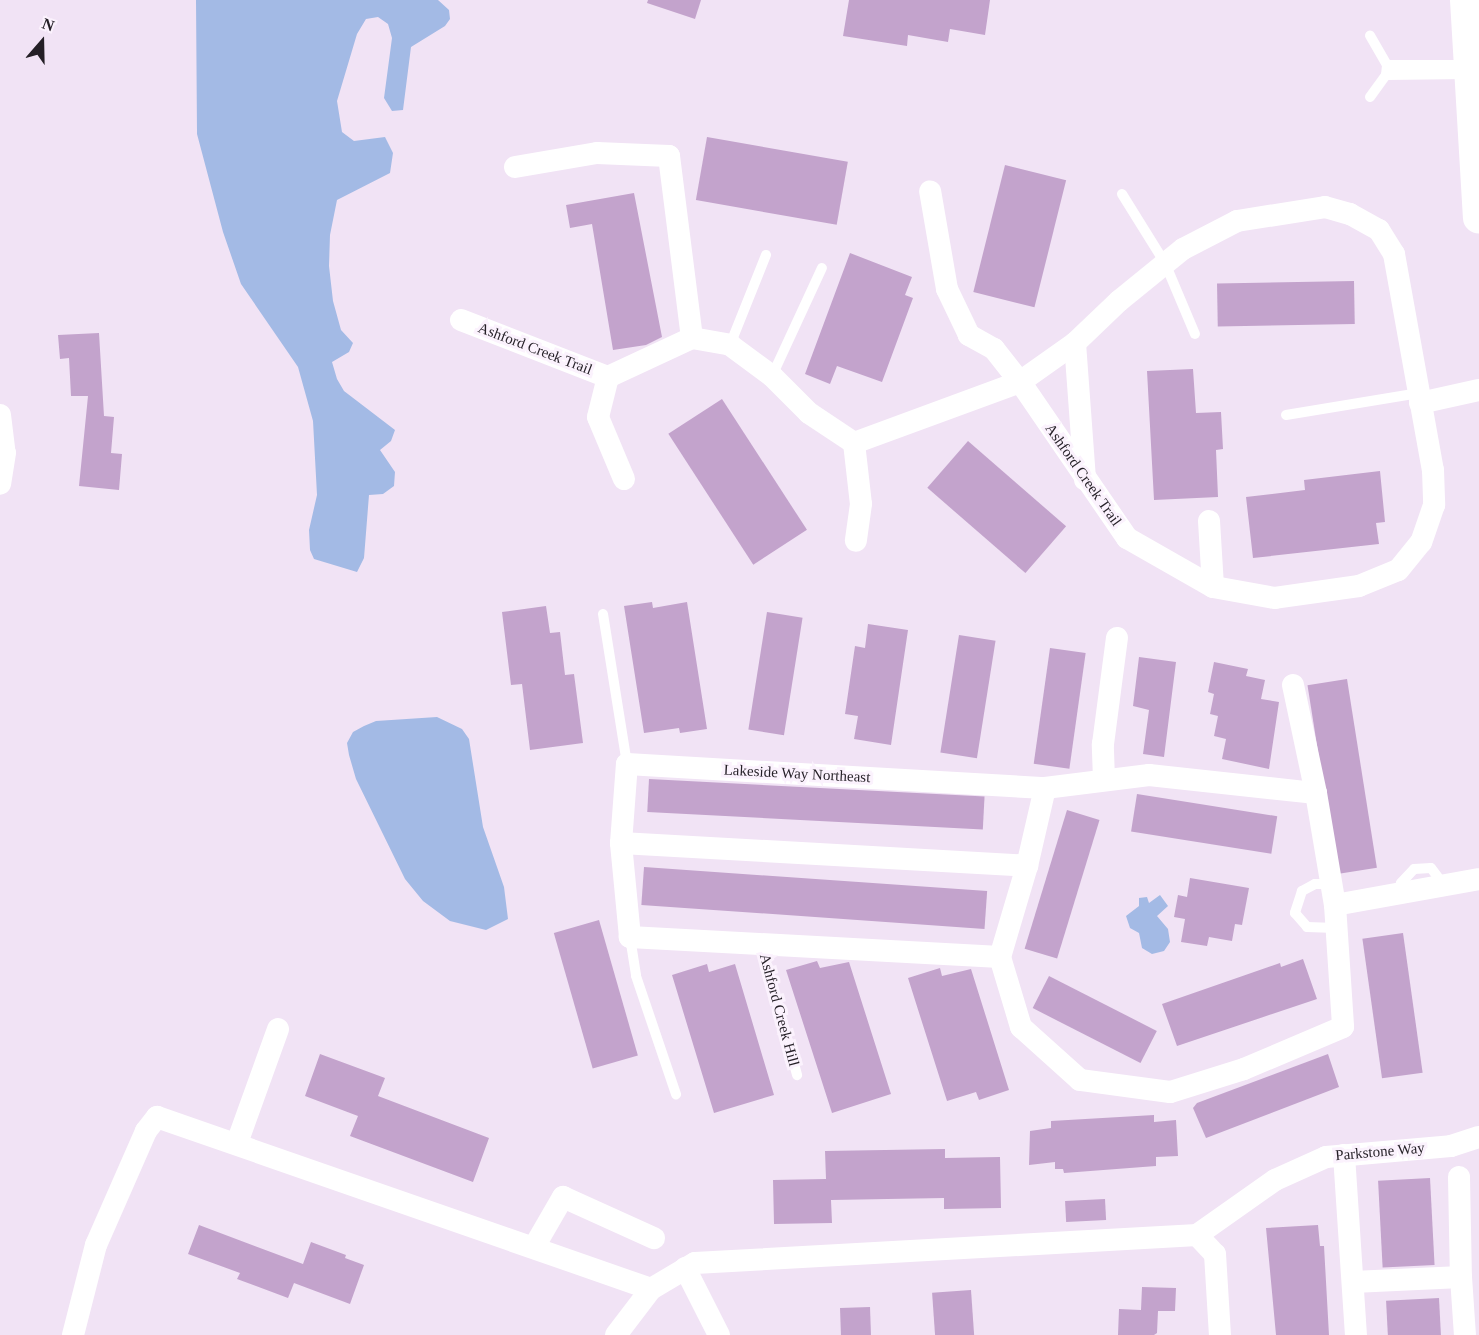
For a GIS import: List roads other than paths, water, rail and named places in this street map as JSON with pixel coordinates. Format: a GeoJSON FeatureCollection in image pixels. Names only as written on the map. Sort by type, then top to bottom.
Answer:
{"type":"FeatureCollection","features":[{"type":"Feature","properties":{"kind":"main road"},"geometry":{"type":"LineString","coordinates":[[1466,0],[1479,218]]}},
{"type":"Feature","properties":{"kind":"street"},"geometry":{"type":"LineString","coordinates":[[515,167],[597,153],[669,156],[692,338],[730,345],[772,376],[809,413],[854,443],[861,504],[856,541]]}},
{"type":"Feature","properties":{"kind":"street","name":"Ashford Creek Trail"},"geometry":{"type":"LineString","coordinates":[[854,443],[1020,382],[1075,343],[1182,249],[1237,221],[1325,207],[1350,214],[1379,230],[1394,254],[1433,470],[1434,506],[1421,542],[1398,570],[1359,586],[1275,598],[1213,586],[1127,538],[1085,480],[1020,382],[994,349],[969,335],[947,289],[930,191]]}},
{"type":"Feature","properties":{"kind":"street","name":"Ashford Creek Trail"},"geometry":{"type":"LineString","coordinates":[[462,320],[608,377],[692,338]]}},
{"type":"Feature","properties":{"kind":"street"},"geometry":{"type":"LineString","coordinates":[[1075,343],[1085,480]]}},
{"type":"Feature","properties":{"kind":"street","name":"Ashford Creek Trail"},"geometry":{"type":"LineString","coordinates":[[608,377],[598,417],[624,479]]}},
{"type":"Feature","properties":{"kind":"street"},"geometry":{"type":"LineString","coordinates":[[1419,398],[1479,390]]}},
{"type":"Feature","properties":{"kind":"street"},"geometry":{"type":"LineString","coordinates":[[0,415],[5,453],[0,484]]}},
{"type":"Feature","properties":{"kind":"street"},"geometry":{"type":"LineString","coordinates":[[1209,521],[1213,586]]}},
{"type":"Feature","properties":{"kind":"street"},"geometry":{"type":"LineString","coordinates":[[1104,780],[1103,744],[1118,638]]}},
{"type":"Feature","properties":{"kind":"street"},"geometry":{"type":"LineString","coordinates":[[1046,788],[1028,866],[1000,957],[1021,1027],[1080,1080],[1170,1092],[1244,1069],[1343,1027],[1333,895],[1316,793],[1293,685]]}},
{"type":"Feature","properties":{"kind":"street"},"geometry":{"type":"LineString","coordinates":[[627,764],[621,843],[630,937],[1000,957]]}},
{"type":"Feature","properties":{"kind":"street","name":"Lakeside Way Northeast"},"geometry":{"type":"LineString","coordinates":[[627,764],[1046,788],[1149,775],[1316,793]]}},
{"type":"Feature","properties":{"kind":"street"},"geometry":{"type":"LineString","coordinates":[[621,843],[1028,866]]}},
{"type":"Feature","properties":{"kind":"street"},"geometry":{"type":"LineString","coordinates":[[1333,895],[1398,894],[1479,879]]}},
{"type":"Feature","properties":{"kind":"street"},"geometry":{"type":"LineString","coordinates":[[237,1143],[278,1029]]}},
{"type":"Feature","properties":{"kind":"street"},"geometry":{"type":"LineString","coordinates":[[73,1335],[96,1245],[146,1131],[157,1117],[651,1289]]}},
{"type":"Feature","properties":{"kind":"street","name":"Parkstone Way"},"geometry":{"type":"LineString","coordinates":[[1197,1235],[1275,1179],[1326,1157],[1451,1146],[1479,1137]]}},
{"type":"Feature","properties":{"kind":"street"},"geometry":{"type":"LineString","coordinates":[[1344,1155],[1356,1335]]}},
{"type":"Feature","properties":{"kind":"street"},"geometry":{"type":"LineString","coordinates":[[1459,1177],[1465,1335]]}},
{"type":"Feature","properties":{"kind":"street"},"geometry":{"type":"LineString","coordinates":[[534,1248],[563,1197],[654,1238]]}},
{"type":"Feature","properties":{"kind":"street"},"geometry":{"type":"LineString","coordinates":[[616,1335],[651,1289],[694,1263],[1197,1235],[1215,1254],[1220,1335]]}},
{"type":"Feature","properties":{"kind":"street"},"geometry":{"type":"LineString","coordinates":[[686,1268],[720,1335]]}},
{"type":"Feature","properties":{"kind":"street"},"geometry":{"type":"LineString","coordinates":[[1353,1282],[1461,1277]]}},
{"type":"Feature","properties":{"kind":"lane"},"geometry":{"type":"LineString","coordinates":[[1370,35],[1386,70]]}},
{"type":"Feature","properties":{"kind":"lane"},"geometry":{"type":"LineString","coordinates":[[1386,70],[1469,69]]}},
{"type":"Feature","properties":{"kind":"lane"},"geometry":{"type":"LineString","coordinates":[[1370,97],[1386,70]]}},
{"type":"Feature","properties":{"kind":"lane"},"geometry":{"type":"LineString","coordinates":[[1122,194],[1165,263],[1196,334]]}},
{"type":"Feature","properties":{"kind":"lane"},"geometry":{"type":"LineString","coordinates":[[730,345],[766,255]]}},
{"type":"Feature","properties":{"kind":"lane"},"geometry":{"type":"LineString","coordinates":[[772,376],[822,268]]}},
{"type":"Feature","properties":{"kind":"lane"},"geometry":{"type":"LineString","coordinates":[[1286,415],[1419,398]]}},
{"type":"Feature","properties":{"kind":"lane"},"geometry":{"type":"LineString","coordinates":[[603,614],[627,764]]}},
{"type":"Feature","properties":{"kind":"lane"},"geometry":{"type":"LineString","coordinates":[[1333,895],[1315,884],[1302,891],[1294,913],[1307,927],[1336,928]]}},
{"type":"Feature","properties":{"kind":"lane"},"geometry":{"type":"LineString","coordinates":[[630,937],[636,976],[676,1095]]}},
{"type":"Feature","properties":{"kind":"lane","name":"Ashford Creek Hill"},"geometry":{"type":"LineString","coordinates":[[760,944],[797,1075]]}},
{"type":"Feature","properties":{"kind":"water"},"geometry":{"type":"Polygon","coordinates":[[[196,0],[438,0],[449,10],[450,19],[445,26],[411,47],[403,110],[392,111],[384,98],[392,38],[388,24],[378,17],[366,19],[357,34],[337,101],[342,132],[354,141],[385,137],[393,153],[390,173],[337,200],[330,235],[329,266],[333,301],[341,330],[353,343],[349,352],[332,362],[337,379],[344,391],[395,430],[391,441],[380,450],[395,472],[394,486],[383,494],[369,495],[364,558],[357,572],[314,559],[310,550],[309,530],[317,495],[313,421],[298,367],[241,284],[223,232],[197,134],[196,0]]]}},
{"type":"Feature","properties":{"kind":"water"},"geometry":{"type":"Polygon","coordinates":[[[437,717],[462,729],[469,739],[483,827],[504,887],[508,919],[486,930],[450,921],[423,901],[405,879],[356,779],[349,755],[347,743],[353,732],[364,726],[376,721],[437,717]]]}},
{"type":"Feature","properties":{"kind":"water"},"geometry":{"type":"Polygon","coordinates":[[[1160,895],[1168,906],[1157,916],[1168,929],[1170,942],[1164,951],[1152,954],[1142,948],[1139,933],[1130,928],[1126,916],[1139,906],[1139,898],[1147,897],[1149,903],[1160,895]]]}}]}
